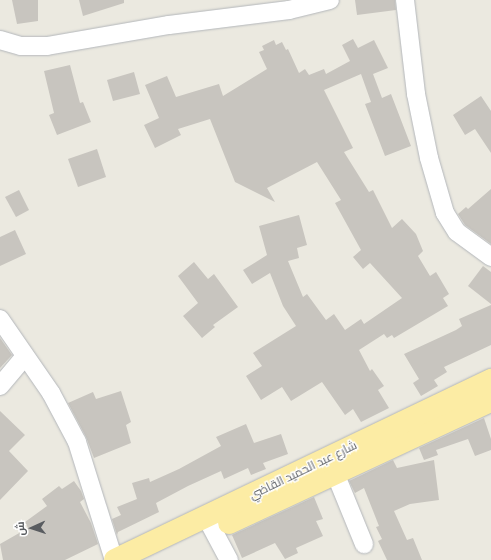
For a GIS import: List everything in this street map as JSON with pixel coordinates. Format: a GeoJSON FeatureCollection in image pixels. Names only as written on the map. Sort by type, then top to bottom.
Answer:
{"type":"FeatureCollection","features":[{"type":"Feature","properties":{"kind":"main road","name":"شارع عبد الحميد القاضي"},"geometry":{"type":"LineString","coordinates":[[150,560],[210,524],[491,380]]}},
{"type":"Feature","properties":{"kind":"main road","name":"شارع عبد الحميد القاضي"},"geometry":{"type":"LineString","coordinates":[[114,560],[210,524],[336,473],[491,401]]}},
{"type":"Feature","properties":{"kind":"street"},"geometry":{"type":"LineString","coordinates":[[0,40],[21,46],[47,46],[169,25],[289,10],[330,0]]}},
{"type":"Feature","properties":{"kind":"street"},"geometry":{"type":"LineString","coordinates":[[405,0],[416,94],[429,158],[445,214],[457,232],[491,257]]}},
{"type":"Feature","properties":{"kind":"street"},"geometry":{"type":"LineString","coordinates":[[0,319],[51,393],[77,442],[114,560]]}},
{"type":"Feature","properties":{"kind":"street"},"geometry":{"type":"LineString","coordinates":[[0,386],[25,356]]}},
{"type":"Feature","properties":{"kind":"street"},"geometry":{"type":"LineString","coordinates":[[336,473],[364,544]]}},
{"type":"Feature","properties":{"kind":"street"},"geometry":{"type":"LineString","coordinates":[[210,524],[229,560]]}},
{"type":"Feature","properties":{"kind":"building"},"geometry":{"type":"Polygon","coordinates":[[[12,0],[38,0],[38,21],[17,24],[12,0]]]}},
{"type":"Feature","properties":{"kind":"building"},"geometry":{"type":"Polygon","coordinates":[[[79,0],[124,0],[124,3],[83,16],[79,0]]]}},
{"type":"Feature","properties":{"kind":"building"},"geometry":{"type":"Polygon","coordinates":[[[355,0],[395,0],[396,10],[357,15],[355,0]]]}},
{"type":"Feature","properties":{"kind":"building"},"geometry":{"type":"Polygon","coordinates":[[[353,39],[358,48],[374,40],[388,68],[373,74],[382,98],[391,94],[411,146],[385,156],[365,104],[371,102],[361,74],[324,90],[353,148],[344,152],[369,192],[373,190],[392,228],[402,219],[416,234],[423,251],[418,256],[430,276],[436,272],[449,294],[443,298],[448,306],[394,338],[392,335],[387,338],[384,334],[359,350],[370,371],[372,369],[384,386],[378,390],[389,408],[361,422],[353,409],[345,415],[322,382],[291,401],[282,387],[261,400],[246,376],[262,366],[253,353],[296,326],[283,306],[270,273],[252,284],[243,270],[267,255],[259,226],[299,215],[307,245],[297,248],[299,258],[288,261],[303,297],[307,294],[326,320],[334,314],[345,330],[361,319],[364,324],[402,298],[370,263],[363,269],[353,257],[361,250],[335,203],[341,200],[317,162],[267,188],[275,202],[235,182],[210,119],[178,129],[181,135],[155,148],[144,125],[159,118],[145,85],[167,76],[176,97],[219,84],[223,96],[267,69],[259,52],[264,50],[262,46],[274,40],[276,45],[282,42],[286,50],[288,49],[299,73],[305,69],[309,75],[324,69],[326,74],[350,61],[342,45],[353,39]]]}},
{"type":"Feature","properties":{"kind":"building"},"geometry":{"type":"Polygon","coordinates":[[[70,65],[80,103],[83,102],[91,122],[57,135],[49,115],[54,113],[44,71],[70,65]]]}},
{"type":"Feature","properties":{"kind":"building"},"geometry":{"type":"Polygon","coordinates":[[[134,72],[140,94],[113,101],[107,80],[134,72]]]}},
{"type":"Feature","properties":{"kind":"building"},"geometry":{"type":"Polygon","coordinates":[[[481,96],[491,111],[491,153],[475,129],[465,135],[453,115],[481,96]]]}},
{"type":"Feature","properties":{"kind":"building"},"geometry":{"type":"Polygon","coordinates":[[[97,149],[106,177],[78,187],[68,159],[97,149]]]}},
{"type":"Feature","properties":{"kind":"building"},"geometry":{"type":"Polygon","coordinates":[[[491,189],[491,244],[465,225],[458,214],[466,207],[468,209],[491,189]]]}},
{"type":"Feature","properties":{"kind":"building"},"geometry":{"type":"Polygon","coordinates":[[[19,190],[29,210],[16,217],[5,197],[19,190]]]}},
{"type":"Feature","properties":{"kind":"building"},"geometry":{"type":"Polygon","coordinates":[[[15,230],[26,254],[0,266],[0,237],[15,230]]]}},
{"type":"Feature","properties":{"kind":"building"},"geometry":{"type":"Polygon","coordinates":[[[194,262],[208,279],[214,274],[238,307],[213,325],[215,327],[202,338],[183,316],[198,303],[178,276],[194,262]]]}},
{"type":"Feature","properties":{"kind":"building"},"geometry":{"type":"Polygon","coordinates":[[[483,266],[491,272],[491,304],[468,286],[483,266]]]}},
{"type":"Feature","properties":{"kind":"building"},"geometry":{"type":"Polygon","coordinates":[[[491,305],[491,345],[444,367],[447,372],[434,380],[438,386],[421,396],[413,383],[419,379],[404,354],[456,330],[462,326],[459,319],[491,305]]]}},
{"type":"Feature","properties":{"kind":"building"},"geometry":{"type":"Polygon","coordinates":[[[0,338],[12,355],[0,368],[0,338]]]}},
{"type":"Feature","properties":{"kind":"building"},"geometry":{"type":"Polygon","coordinates":[[[121,391],[131,422],[126,425],[131,443],[94,458],[86,437],[68,403],[93,392],[96,399],[121,391]]]}},
{"type":"Feature","properties":{"kind":"building"},"geometry":{"type":"Polygon","coordinates":[[[0,411],[25,435],[9,451],[28,471],[0,500],[0,411]]]}},
{"type":"Feature","properties":{"kind":"building"},"geometry":{"type":"Polygon","coordinates":[[[484,418],[491,439],[491,450],[475,456],[468,439],[436,450],[438,455],[424,460],[419,448],[484,418]]]}},
{"type":"Feature","properties":{"kind":"building"},"geometry":{"type":"Polygon","coordinates":[[[246,424],[254,443],[281,434],[288,454],[263,463],[266,469],[251,475],[248,468],[224,479],[221,471],[188,486],[156,503],[159,512],[118,532],[117,535],[112,519],[121,515],[117,507],[137,499],[132,483],[149,478],[150,482],[179,469],[221,446],[216,437],[246,424]]]}},
{"type":"Feature","properties":{"kind":"building"},"geometry":{"type":"Polygon","coordinates":[[[393,460],[397,468],[434,460],[439,500],[410,504],[394,511],[407,540],[413,538],[422,560],[387,560],[378,541],[382,539],[376,527],[379,526],[364,488],[355,493],[349,481],[393,460]]]}},
{"type":"Feature","properties":{"kind":"building"},"geometry":{"type":"Polygon","coordinates":[[[74,481],[81,491],[84,499],[80,502],[91,523],[98,544],[65,560],[3,560],[0,544],[28,528],[25,522],[47,506],[42,499],[59,486],[62,489],[74,481]]]}},
{"type":"Feature","properties":{"kind":"building"},"geometry":{"type":"Polygon","coordinates":[[[314,497],[323,519],[316,521],[323,536],[296,548],[298,553],[285,559],[275,543],[242,558],[232,535],[314,497]]]}}]}
